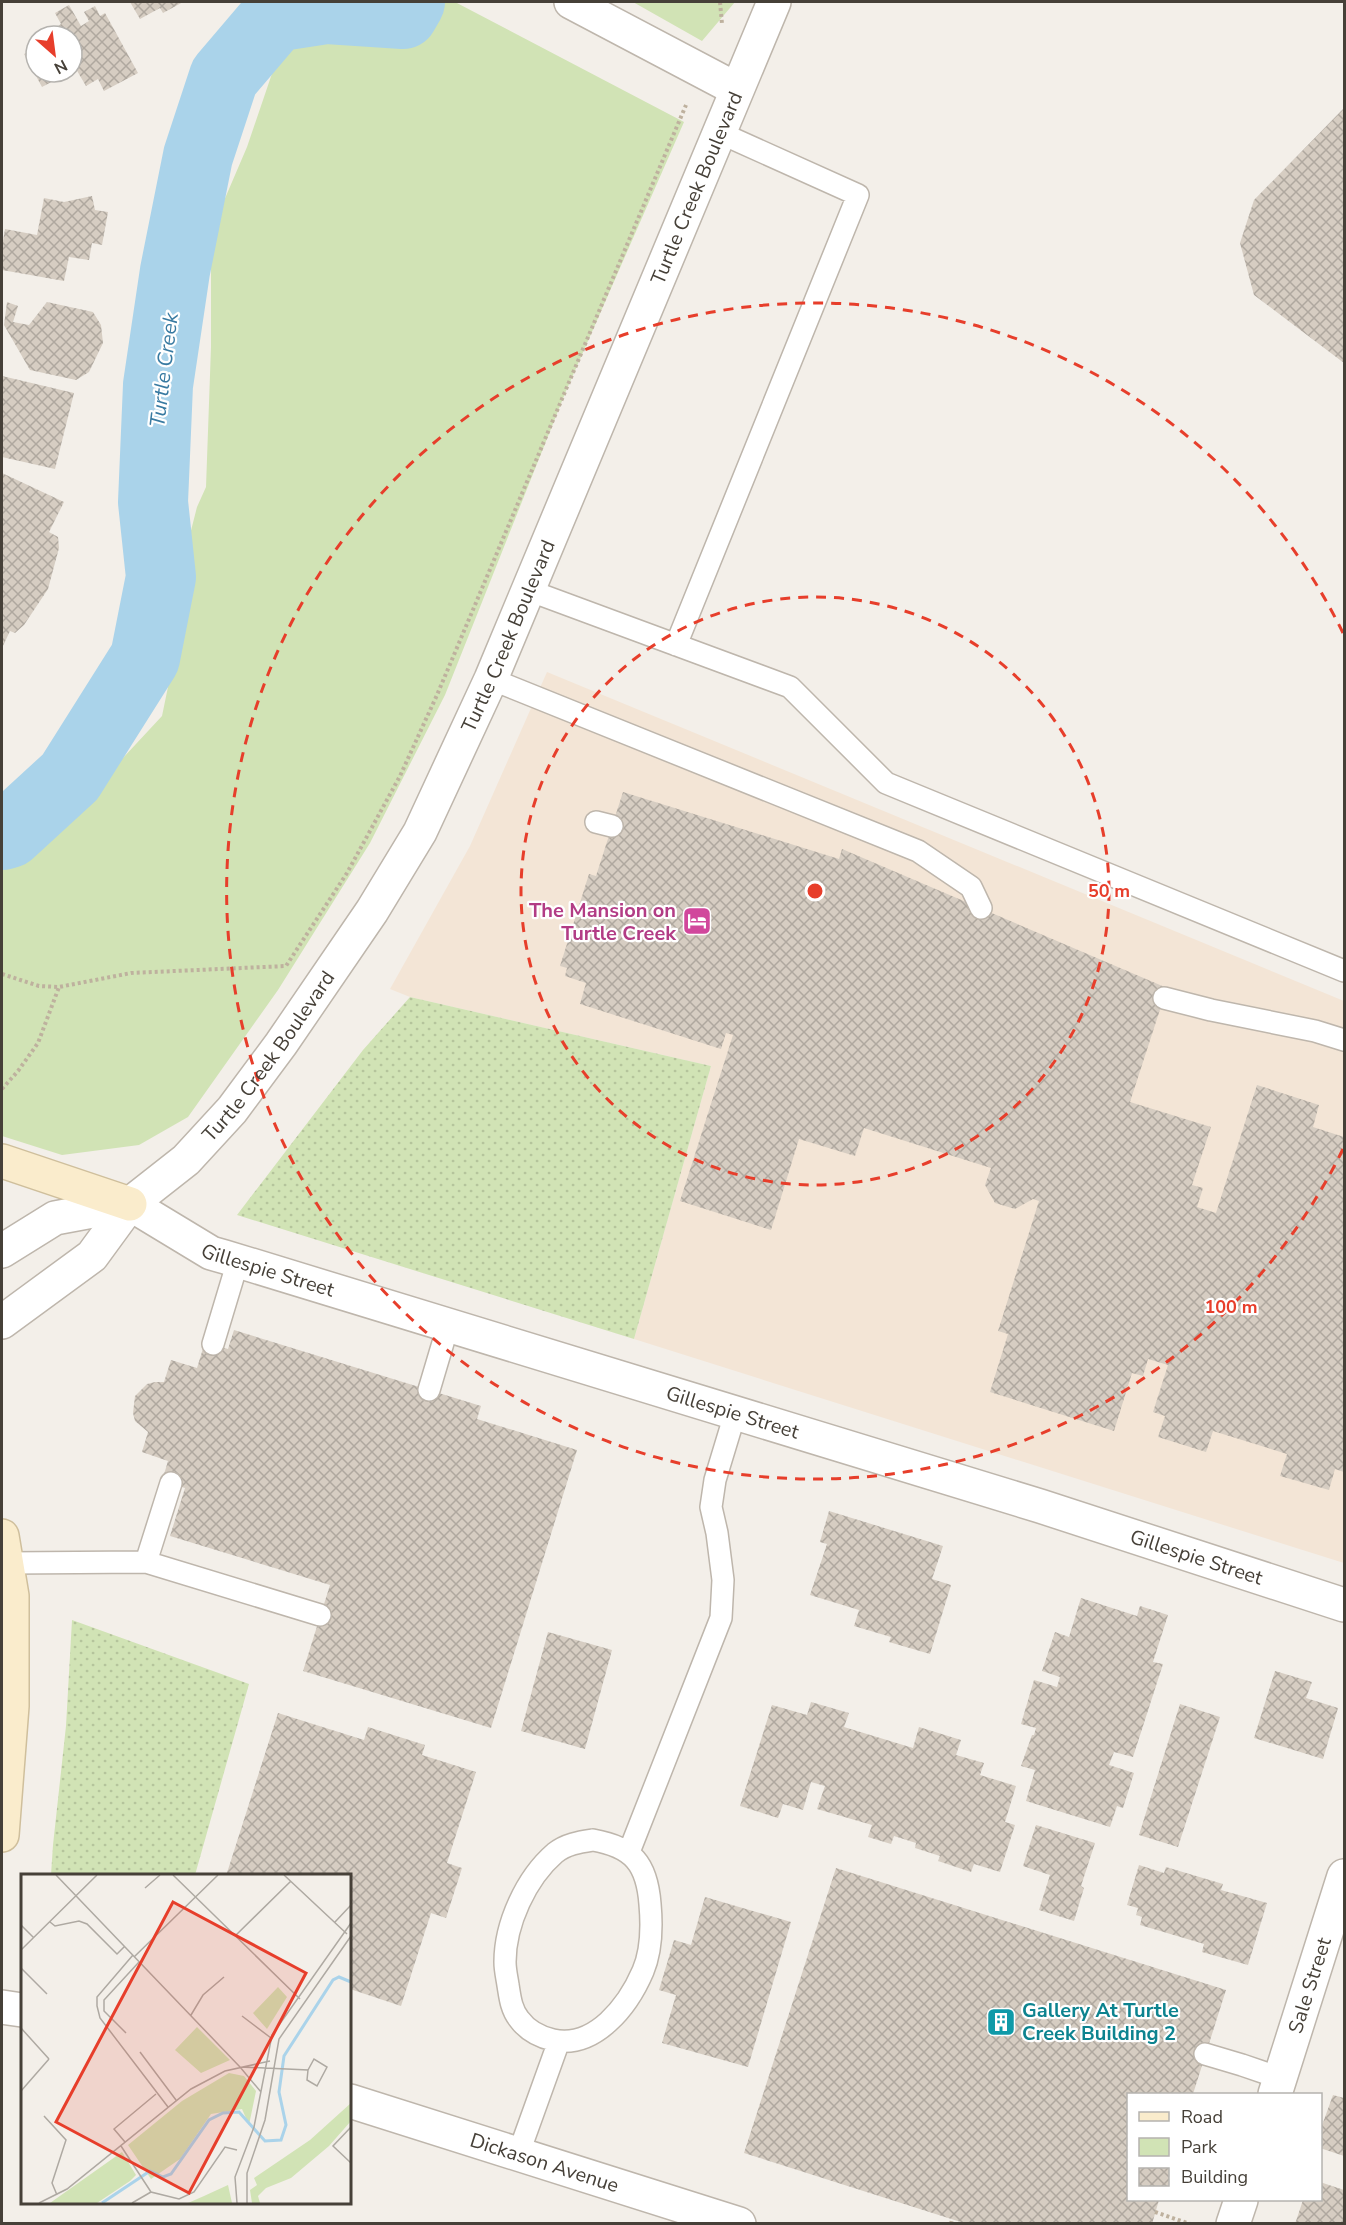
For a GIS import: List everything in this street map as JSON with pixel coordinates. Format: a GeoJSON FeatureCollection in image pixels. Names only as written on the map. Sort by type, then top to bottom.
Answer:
{"type":"FeatureCollection","features":[{"type":"Feature","properties":{"kind":"main road"},"geometry":{"type":"LineString","coordinates":[[2,1161],[130,1204]]}},
{"type":"Feature","properties":{"kind":"main road"},"geometry":{"type":"LineString","coordinates":[[2,1835],[12,1706],[12,1596],[5,1550]]}},
{"type":"Feature","properties":{"kind":"street"},"geometry":{"type":"LineString","coordinates":[[571,2],[736,89]]}},
{"type":"Feature","properties":{"kind":"street","name":"Turtle Creek Boulevard"},"geometry":{"type":"LineString","coordinates":[[2,1322],[92,1256],[130,1204],[194,1151],[232,1110],[287,1035],[372,911],[420,832],[491,679],[774,2]]}},
{"type":"Feature","properties":{"kind":"street","name":"Turtle Creek Boulevard"},"geometry":{"type":"LineString","coordinates":[[2,1251],[55,1218],[130,1204]]}},
{"type":"Feature","properties":{"kind":"street","name":"Gillespie Street"},"geometry":{"type":"LineString","coordinates":[[130,1204],[211,1253],[1040,1506],[1344,1605]]}},
{"type":"Feature","properties":{"kind":"street","name":"Sale Street"},"geometry":{"type":"LineString","coordinates":[[1277,2086],[1344,1876]]}},
{"type":"Feature","properties":{"kind":"street"},"geometry":{"type":"LineString","coordinates":[[2,2007],[21,2010]]}},
{"type":"Feature","properties":{"kind":"street","name":"Dickason Avenue"},"geometry":{"type":"LineString","coordinates":[[351,2101],[722,2221]]}},
{"type":"Feature","properties":{"kind":"street"},"geometry":{"type":"LineString","coordinates":[[1233,2223],[1240,2201]]}},
{"type":"Feature","properties":{"kind":"lane"},"geometry":{"type":"LineString","coordinates":[[676,645],[858,195],[718,132]]}},
{"type":"Feature","properties":{"kind":"lane"},"geometry":{"type":"LineString","coordinates":[[528,590],[790,687],[886,783],[1344,971]]}},
{"type":"Feature","properties":{"kind":"lane"},"geometry":{"type":"LineString","coordinates":[[491,679],[918,850],[971,887],[981,908]]}},
{"type":"Feature","properties":{"kind":"lane"},"geometry":{"type":"LineString","coordinates":[[1164,998],[1315,1031],[1344,1040]]}},
{"type":"Feature","properties":{"kind":"lane"},"geometry":{"type":"LineString","coordinates":[[213,1344],[238,1261]]}},
{"type":"Feature","properties":{"kind":"lane"},"geometry":{"type":"LineString","coordinates":[[429,1390],[448,1326]]}},
{"type":"Feature","properties":{"kind":"lane"},"geometry":{"type":"LineString","coordinates":[[629,1852],[721,1618],[723,1580],[711,1507],[715,1480],[735,1414]]}},
{"type":"Feature","properties":{"kind":"lane"},"geometry":{"type":"LineString","coordinates":[[146,1562],[171,1483]]}},
{"type":"Feature","properties":{"kind":"lane"},"geometry":{"type":"LineString","coordinates":[[5,1550],[146,1562],[320,1615]]}},
{"type":"Feature","properties":{"kind":"lane"},"geometry":{"type":"LineString","coordinates":[[593,1840],[613,1844],[629,1852],[643,1868],[649,1887],[653,1929],[644,1970],[622,2006],[595,2033],[579,2040],[559,2041],[545,2038],[530,2030],[518,2018],[510,2002],[505,1961],[512,1921],[529,1884],[556,1852],[574,1843],[593,1840]]}},
{"type":"Feature","properties":{"kind":"lane"},"geometry":{"type":"LineString","coordinates":[[518,2155],[559,2041]]}},
{"type":"Feature","properties":{"kind":"lane"},"geometry":{"type":"LineString","coordinates":[[1205,2055],[1277,2086]]}},
{"type":"Feature","properties":{"kind":"path"},"geometry":{"type":"LineString","coordinates":[[720,2],[723,23]]}},
{"type":"Feature","properties":{"kind":"path"},"geometry":{"type":"LineString","coordinates":[[2,974],[39,986],[59,987],[131,973],[286,966],[347,873],[400,776],[437,695],[686,106]]}},
{"type":"Feature","properties":{"kind":"path"},"geometry":{"type":"LineString","coordinates":[[2,1089],[38,1043],[59,987]]}},
{"type":"Feature","properties":{"kind":"path"},"geometry":{"type":"LineString","coordinates":[[1155,2212],[1190,2223]]}},
{"type":"Feature","properties":{"kind":"shaded area"},"geometry":{"type":"Polygon","coordinates":[[[547,672],[1344,1001],[1344,1563],[634,1339],[711,1066],[410,997],[390,989],[470,846],[547,672]]]}},
{"type":"Feature","properties":{"kind":"green space"},"geometry":{"type":"Polygon","coordinates":[[[319,2],[455,2],[684,122],[566,391],[445,695],[370,843],[278,990],[188,1117],[139,1145],[62,1155],[2,1136],[2,851],[69,816],[162,716],[174,658],[181,570],[197,507],[206,487],[211,347],[211,231],[247,147],[280,50],[319,2]]]}},
{"type":"Feature","properties":{"kind":"green space"},"geometry":{"type":"Polygon","coordinates":[[[633,2],[735,2],[702,41],[633,2]]]}},
{"type":"Feature","properties":{"kind":"green space"},"geometry":{"type":"Polygon","coordinates":[[[410,997],[711,1066],[634,1339],[237,1215],[363,1050],[410,997]]]}},
{"type":"Feature","properties":{"kind":"green space"},"geometry":{"type":"Polygon","coordinates":[[[72,1620],[249,1684],[195,1874],[51,1874],[66,1726],[72,1620]]]}},
{"type":"Feature","properties":{"kind":"building"},"geometry":{"type":"Polygon","coordinates":[[[130,2],[183,2],[163,13],[160,8],[140,19],[130,2]]]}},
{"type":"Feature","properties":{"kind":"building"},"geometry":{"type":"Polygon","coordinates":[[[69,5],[80,24],[61,24],[55,13],[69,5]]]}},
{"type":"Feature","properties":{"kind":"building"},"geometry":{"type":"Polygon","coordinates":[[[95,6],[100,16],[105,13],[138,73],[104,91],[98,79],[86,86],[84,83],[84,24],[89,21],[84,12],[95,6]]]}},
{"type":"Feature","properties":{"kind":"building"},"geometry":{"type":"Polygon","coordinates":[[[1344,108],[1344,363],[1254,295],[1240,243],[1254,200],[1344,108]]]}},
{"type":"Feature","properties":{"kind":"building"},"geometry":{"type":"Polygon","coordinates":[[[92,196],[95,210],[108,212],[102,245],[92,243],[89,260],[69,257],[64,281],[2,270],[5,229],[37,235],[44,198],[64,202],[92,196]]]}},
{"type":"Feature","properties":{"kind":"building"},"geometry":{"type":"Polygon","coordinates":[[[7,302],[18,306],[13,322],[29,325],[47,302],[93,312],[101,325],[103,343],[89,372],[76,380],[30,370],[4,325],[7,302]]]}},
{"type":"Feature","properties":{"kind":"building"},"geometry":{"type":"Polygon","coordinates":[[[2,376],[74,393],[55,469],[2,457],[2,376]]]}},
{"type":"Feature","properties":{"kind":"building"},"geometry":{"type":"Polygon","coordinates":[[[2,473],[64,502],[49,532],[58,537],[59,548],[48,589],[24,625],[15,633],[10,631],[2,648],[2,473]]]}},
{"type":"Feature","properties":{"kind":"building"},"geometry":{"type":"Polygon","coordinates":[[[623,792],[839,859],[842,849],[1167,988],[1130,1102],[1211,1127],[1192,1185],[1203,1188],[1197,1207],[1216,1213],[1257,1085],[1319,1105],[1313,1127],[1344,1137],[1344,1472],[1335,1469],[1329,1490],[1280,1476],[1287,1454],[1213,1431],[1206,1452],[1158,1437],[1165,1416],[1153,1412],[1168,1365],[1148,1359],[1143,1376],[1132,1373],[1114,1431],[990,1392],[1008,1334],[998,1331],[1039,1201],[1033,1199],[1015,1209],[995,1203],[985,1185],[991,1168],[864,1128],[855,1156],[799,1139],[771,1230],[680,1201],[733,1035],[726,1033],[721,1049],[580,1004],[586,983],[565,976],[567,968],[560,966],[589,874],[596,876],[623,792]]]}},
{"type":"Feature","properties":{"kind":"building"},"geometry":{"type":"Polygon","coordinates":[[[234,1330],[481,1406],[477,1419],[577,1450],[491,1728],[303,1671],[330,1585],[170,1536],[185,1488],[162,1481],[168,1461],[142,1452],[148,1432],[135,1421],[133,1413],[135,1396],[147,1384],[164,1382],[171,1360],[197,1368],[205,1342],[228,1349],[234,1330]]]}},
{"type":"Feature","properties":{"kind":"building"},"geometry":{"type":"Polygon","coordinates":[[[829,1511],[943,1546],[932,1579],[951,1585],[930,1654],[889,1642],[891,1637],[854,1626],[859,1610],[810,1595],[827,1544],[820,1542],[829,1511]]]}},
{"type":"Feature","properties":{"kind":"building"},"geometry":{"type":"Polygon","coordinates":[[[1081,1598],[1137,1616],[1140,1606],[1168,1615],[1153,1662],[1163,1664],[1133,1757],[1114,1752],[1109,1765],[1134,1773],[1123,1808],[1117,1806],[1110,1827],[1026,1801],[1035,1770],[1021,1766],[1036,1728],[1021,1724],[1034,1680],[1057,1687],[1060,1677],[1042,1671],[1055,1632],[1069,1637],[1081,1598]]]}},
{"type":"Feature","properties":{"kind":"building"},"geometry":{"type":"Polygon","coordinates":[[[548,1632],[612,1650],[585,1749],[521,1731],[548,1632]]]}},
{"type":"Feature","properties":{"kind":"building"},"geometry":{"type":"Polygon","coordinates":[[[1275,1671],[1312,1682],[1306,1698],[1338,1708],[1323,1759],[1254,1738],[1275,1671]]]}},
{"type":"Feature","properties":{"kind":"building"},"geometry":{"type":"Polygon","coordinates":[[[811,1702],[849,1713],[844,1727],[913,1748],[919,1727],[961,1740],[956,1755],[984,1763],[980,1775],[1016,1786],[1005,1822],[1015,1825],[1000,1872],[974,1864],[971,1872],[938,1861],[940,1856],[915,1848],[916,1843],[894,1836],[891,1844],[868,1837],[872,1825],[817,1809],[825,1786],[811,1782],[803,1810],[783,1804],[778,1818],[740,1806],[772,1705],[807,1715],[811,1702]]]}},
{"type":"Feature","properties":{"kind":"building"},"geometry":{"type":"Polygon","coordinates":[[[1180,1704],[1220,1717],[1178,1847],[1139,1835],[1180,1704]]]}},
{"type":"Feature","properties":{"kind":"building"},"geometry":{"type":"Polygon","coordinates":[[[278,1713],[364,1740],[368,1727],[425,1745],[422,1755],[476,1772],[447,1863],[462,1868],[446,1918],[431,1913],[401,2006],[351,1989],[351,1874],[227,1874],[278,1713]]]}},
{"type":"Feature","properties":{"kind":"building"},"geometry":{"type":"Polygon","coordinates":[[[1036,1825],[1095,1843],[1081,1886],[1084,1888],[1074,1921],[1039,1910],[1050,1875],[1023,1866],[1036,1825]]]}},
{"type":"Feature","properties":{"kind":"building"},"geometry":{"type":"Polygon","coordinates":[[[1139,1865],[1164,1873],[1166,1867],[1223,1884],[1221,1890],[1267,1903],[1248,1965],[1202,1952],[1204,1944],[1140,1925],[1142,1917],[1136,1915],[1138,1908],[1127,1905],[1139,1865]]]}},
{"type":"Feature","properties":{"kind":"building","name":"Gallery At Turtle Creek Building 2"},"geometry":{"type":"Polygon","coordinates":[[[836,1868],[1226,1990],[1193,2093],[1127,2093],[1127,2201],[1159,2201],[1152,2224],[967,2224],[744,2153],[836,1868]]]}},
{"type":"Feature","properties":{"kind":"building"},"geometry":{"type":"Polygon","coordinates":[[[705,1897],[791,1922],[748,2067],[662,2043],[676,1995],[659,1990],[674,1940],[691,1945],[705,1897]]]}},
{"type":"Feature","properties":{"kind":"building"},"geometry":{"type":"Polygon","coordinates":[[[1333,2095],[1344,2098],[1344,2156],[1322,2149],[1322,2125],[1333,2095]]]}},
{"type":"Feature","properties":{"kind":"building"},"geometry":{"type":"Polygon","coordinates":[[[1322,2183],[1344,2190],[1344,2224],[1295,2224],[1303,2201],[1322,2201],[1322,2183]]]}},
{"type":"Feature","properties":{"kind":"waterway","name":"Turtle Creek"},"geometry":{"type":"LineString","coordinates":[[2,835],[9,833],[70,777],[145,658],[161,577],[153,502],[158,385],[175,271],[198,156],[224,77],[275,17],[327,9],[403,14],[410,2]]}},
{"type":"Feature","properties":{"kind":"place","name":"The Mansion on Turtle Creek"},"geometry":{"type":"Point","coordinates":[697,921]}},
{"type":"Feature","properties":{"kind":"place","name":"Gallery At Turtle Creek Building 2"},"geometry":{"type":"Point","coordinates":[1001,2022]}}]}
